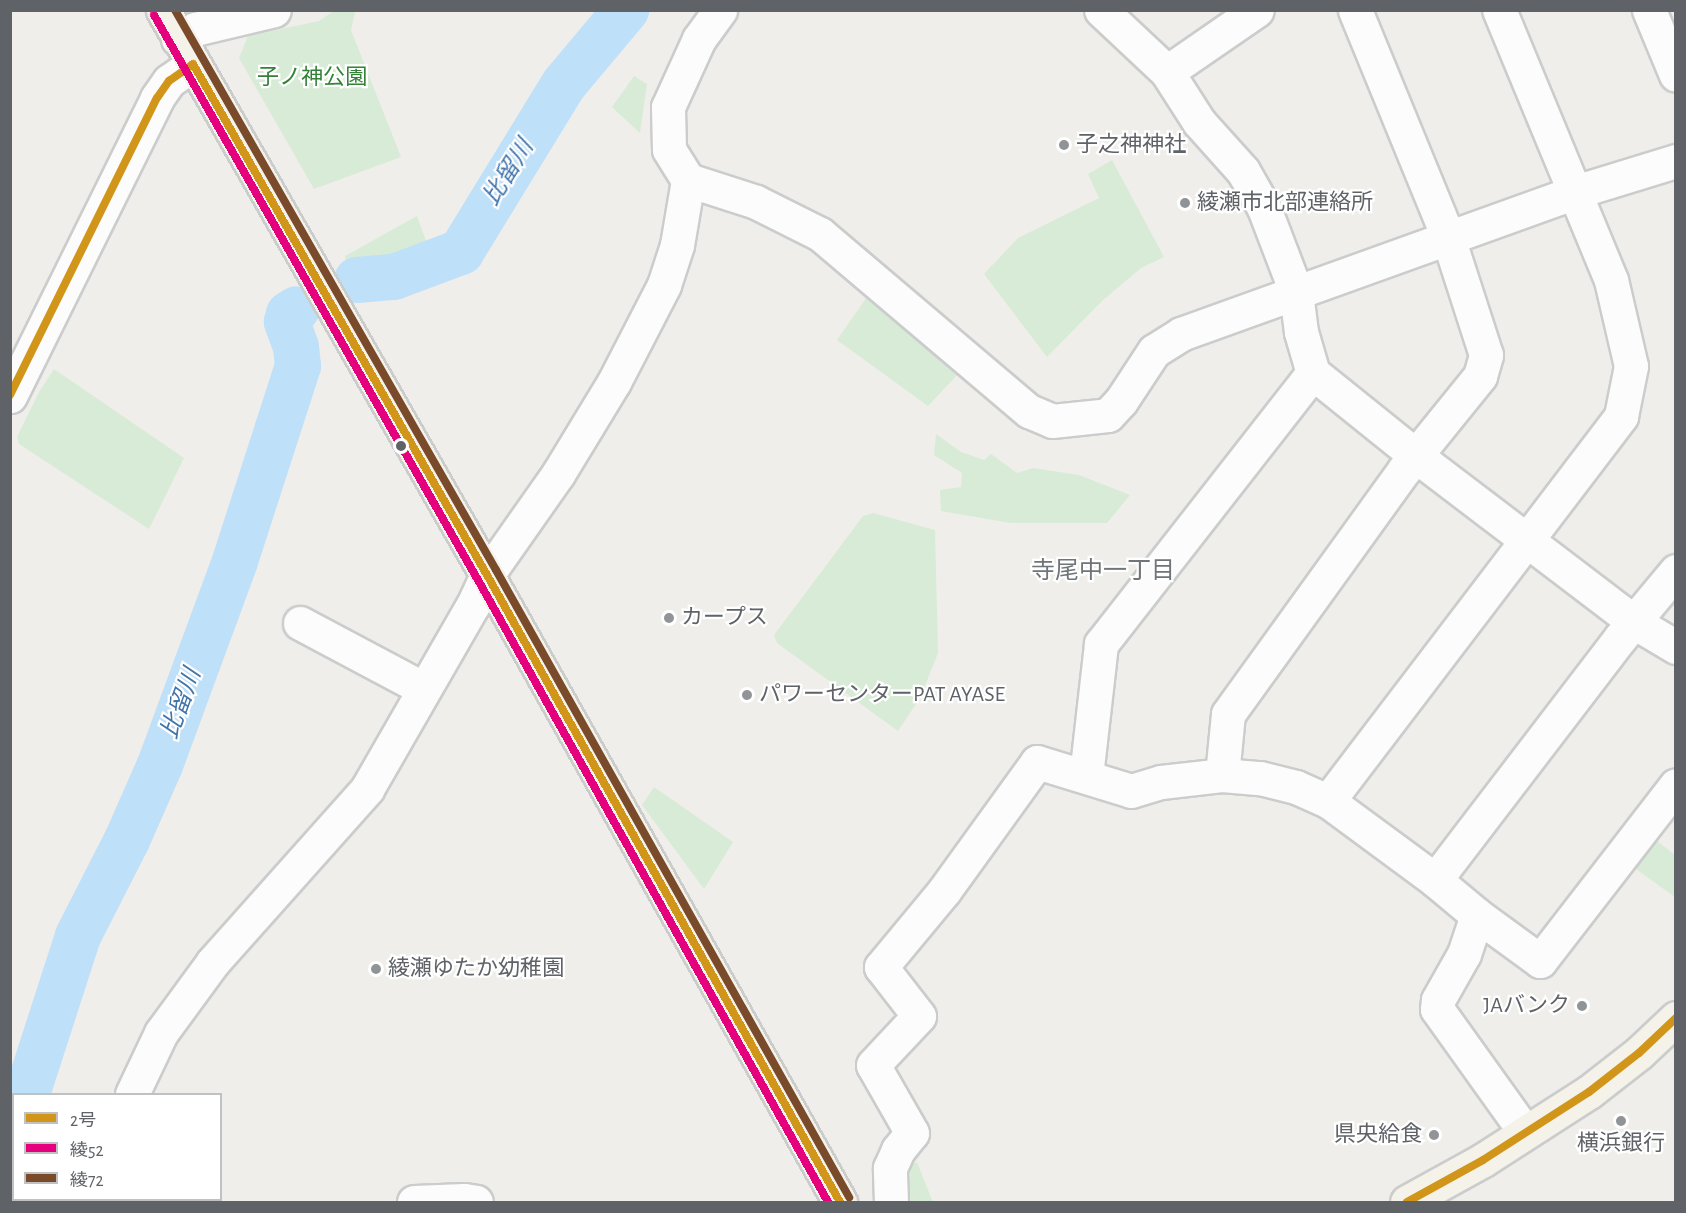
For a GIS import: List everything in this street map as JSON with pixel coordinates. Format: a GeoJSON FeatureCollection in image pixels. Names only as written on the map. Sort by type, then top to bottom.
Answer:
{"type":"FeatureCollection","features":[{"type":"Feature","properties":{"kind":"main road"},"geometry":{"type":"LineString","coordinates":[[178,38],[487,574],[840,1203]]}},
{"type":"Feature","properties":{"kind":"main road"},"geometry":{"type":"LineString","coordinates":[[1407,1203],[1483,1160],[1597,1085],[1639,1053],[1676,1018]]}},
{"type":"Feature","properties":{"kind":"street"},"geometry":{"type":"LineString","coordinates":[[11,393],[157,98],[169,81],[178,38],[195,29],[274,10]]}},
{"type":"Feature","properties":{"kind":"street"},"geometry":{"type":"LineString","coordinates":[[133,1093],[161,1033],[213,962],[368,789],[487,574],[558,474],[614,382],[664,285],[677,245],[688,180],[669,148],[668,107],[699,39],[720,10]]}},
{"type":"Feature","properties":{"kind":"street"},"geometry":{"type":"LineString","coordinates":[[1101,10],[1167,72],[1199,122],[1243,171],[1264,208],[1296,292],[1301,332],[1313,373],[1525,540],[1634,622],[1676,647]]}},
{"type":"Feature","properties":{"kind":"street"},"geometry":{"type":"LineString","coordinates":[[1167,72],[1257,10]]}},
{"type":"Feature","properties":{"kind":"street"},"geometry":{"type":"LineString","coordinates":[[1222,775],[1228,714],[1415,455],[1480,376],[1486,355],[1448,237],[1355,10]]}},
{"type":"Feature","properties":{"kind":"street"},"geometry":{"type":"LineString","coordinates":[[1328,801],[1621,416],[1631,366],[1611,280],[1499,10]]}},
{"type":"Feature","properties":{"kind":"street"},"geometry":{"type":"LineString","coordinates":[[1649,10],[1676,75]]}},
{"type":"Feature","properties":{"kind":"street"},"geometry":{"type":"LineString","coordinates":[[688,180],[756,202],[820,234],[1029,411],[1052,421],[1108,415],[1121,401],[1154,351],[1181,334],[1575,192],[1676,161]]}},
{"type":"Feature","properties":{"kind":"street"},"geometry":{"type":"LineString","coordinates":[[1086,776],[1101,645],[1313,373]]}},
{"type":"Feature","properties":{"kind":"street"},"geometry":{"type":"LineString","coordinates":[[1435,880],[1676,571]]}},
{"type":"Feature","properties":{"kind":"street"},"geometry":{"type":"LineString","coordinates":[[300,623],[424,689]]}},
{"type":"Feature","properties":{"kind":"street"},"geometry":{"type":"LineString","coordinates":[[891,1203],[890,1168],[898,1150],[912,1133],[873,1065],[919,1016],[881,967],[944,891],[1036,762],[1131,791],[1161,782],[1222,775],[1260,778],[1296,787],[1328,801],[1540,961],[1676,785]]}},
{"type":"Feature","properties":{"kind":"street"},"geometry":{"type":"LineString","coordinates":[[1477,915],[1464,954],[1438,1000],[1437,1009],[1525,1132]]}},
{"type":"Feature","properties":{"kind":"street"},"geometry":{"type":"LineString","coordinates":[[414,1203],[464,1200],[476,1203]]}},
{"type":"Feature","properties":{"kind":"green space","name":"子ノ神公園"},"geometry":{"type":"Polygon","coordinates":[[[334,11],[355,12],[351,30],[401,157],[314,189],[239,58],[248,36],[319,21],[334,11]]]}},
{"type":"Feature","properties":{"kind":"green space"},"geometry":{"type":"Polygon","coordinates":[[[634,76],[647,84],[640,133],[612,107],[634,76]]]}},
{"type":"Feature","properties":{"kind":"green space"},"geometry":{"type":"Polygon","coordinates":[[[1112,160],[1164,257],[1141,268],[1103,300],[1047,357],[984,274],[1018,238],[1099,198],[1088,174],[1112,160]]]}},
{"type":"Feature","properties":{"kind":"green space"},"geometry":{"type":"Polygon","coordinates":[[[417,216],[431,255],[352,281],[345,256],[417,216]]]}},
{"type":"Feature","properties":{"kind":"green space"},"geometry":{"type":"Polygon","coordinates":[[[869,294],[958,374],[928,406],[837,340],[869,294]]]}},
{"type":"Feature","properties":{"kind":"green space"},"geometry":{"type":"Polygon","coordinates":[[[54,369],[184,458],[149,529],[19,444],[17,437],[39,392],[54,369]]]}},
{"type":"Feature","properties":{"kind":"green space"},"geometry":{"type":"Polygon","coordinates":[[[936,434],[961,452],[984,460],[991,454],[1017,473],[1033,468],[1079,475],[1130,495],[1107,523],[1011,523],[941,511],[940,490],[961,487],[962,473],[934,455],[936,434]]]}},
{"type":"Feature","properties":{"kind":"green space"},"geometry":{"type":"Polygon","coordinates":[[[873,513],[935,530],[938,653],[920,698],[898,731],[777,643],[774,635],[863,516],[873,513]]]}},
{"type":"Feature","properties":{"kind":"green space"},"geometry":{"type":"Polygon","coordinates":[[[654,787],[733,842],[704,889],[642,805],[654,787]]]}},
{"type":"Feature","properties":{"kind":"green space"},"geometry":{"type":"Polygon","coordinates":[[[1653,838],[1675,855],[1675,897],[1633,867],[1653,838]]]}},
{"type":"Feature","properties":{"kind":"green space"},"geometry":{"type":"Polygon","coordinates":[[[917,1162],[932,1200],[935,1202],[909,1202],[908,1165],[917,1162]]]}},
{"type":"Feature","properties":{"kind":"waterway","name":"比留川"},"geometry":{"type":"LineString","coordinates":[[357,280],[394,277],[461,252],[564,84],[626,10]]}},
{"type":"Feature","properties":{"kind":"waterway","name":"比留川"},"geometry":{"type":"LineString","coordinates":[[27,1093],[78,936],[127,840],[160,765],[235,561],[298,366],[296,347],[287,322],[289,314],[297,309]]}},
{"type":"Feature","properties":{"kind":"transit line","name":"綾72"},"geometry":{"type":"LineString","coordinates":[[175,10],[496,570],[849,1197]]}},
{"type":"Feature","properties":{"kind":"transit line","name":"綾52"},"geometry":{"type":"LineString","coordinates":[[154,15],[478,580],[828,1202]]}},
{"type":"Feature","properties":{"kind":"transit line","name":"2号"},"geometry":{"type":"LineString","coordinates":[[10,395],[157,98],[169,81],[193,64],[487,575],[840,1202]]}},
{"type":"Feature","properties":{"kind":"transit line","name":"2号"},"geometry":{"type":"LineString","coordinates":[[1407,1202],[1483,1160],[1589,1092],[1639,1053],[1676,1018]]}},
{"type":"Feature","properties":{"kind":"place","name":"子之神神社"},"geometry":{"type":"Point","coordinates":[1064,145]}},
{"type":"Feature","properties":{"kind":"place","name":"綾瀬市北部連絡所"},"geometry":{"type":"Point","coordinates":[1185,203]}},
{"type":"Feature","properties":{"kind":"place","name":"カープス"},"geometry":{"type":"Point","coordinates":[669,618]}},
{"type":"Feature","properties":{"kind":"place","name":"パワーセンターPAT AYASE"},"geometry":{"type":"Point","coordinates":[747,695]}},
{"type":"Feature","properties":{"kind":"place","name":"綾瀬ゆたか幼稚園"},"geometry":{"type":"Point","coordinates":[376,969]}},
{"type":"Feature","properties":{"kind":"place","name":"JAバンク"},"geometry":{"type":"Point","coordinates":[1582,1006]}},
{"type":"Feature","properties":{"kind":"place","name":"横浜銀行"},"geometry":{"type":"Point","coordinates":[1621,1121]}},
{"type":"Feature","properties":{"kind":"place","name":"県央給食"},"geometry":{"type":"Point","coordinates":[1434,1135]}},
{"type":"Feature","properties":{"kind":"district","name":"寺尾中一丁目"},"geometry":{"type":"Point","coordinates":[1103,572]}}]}
